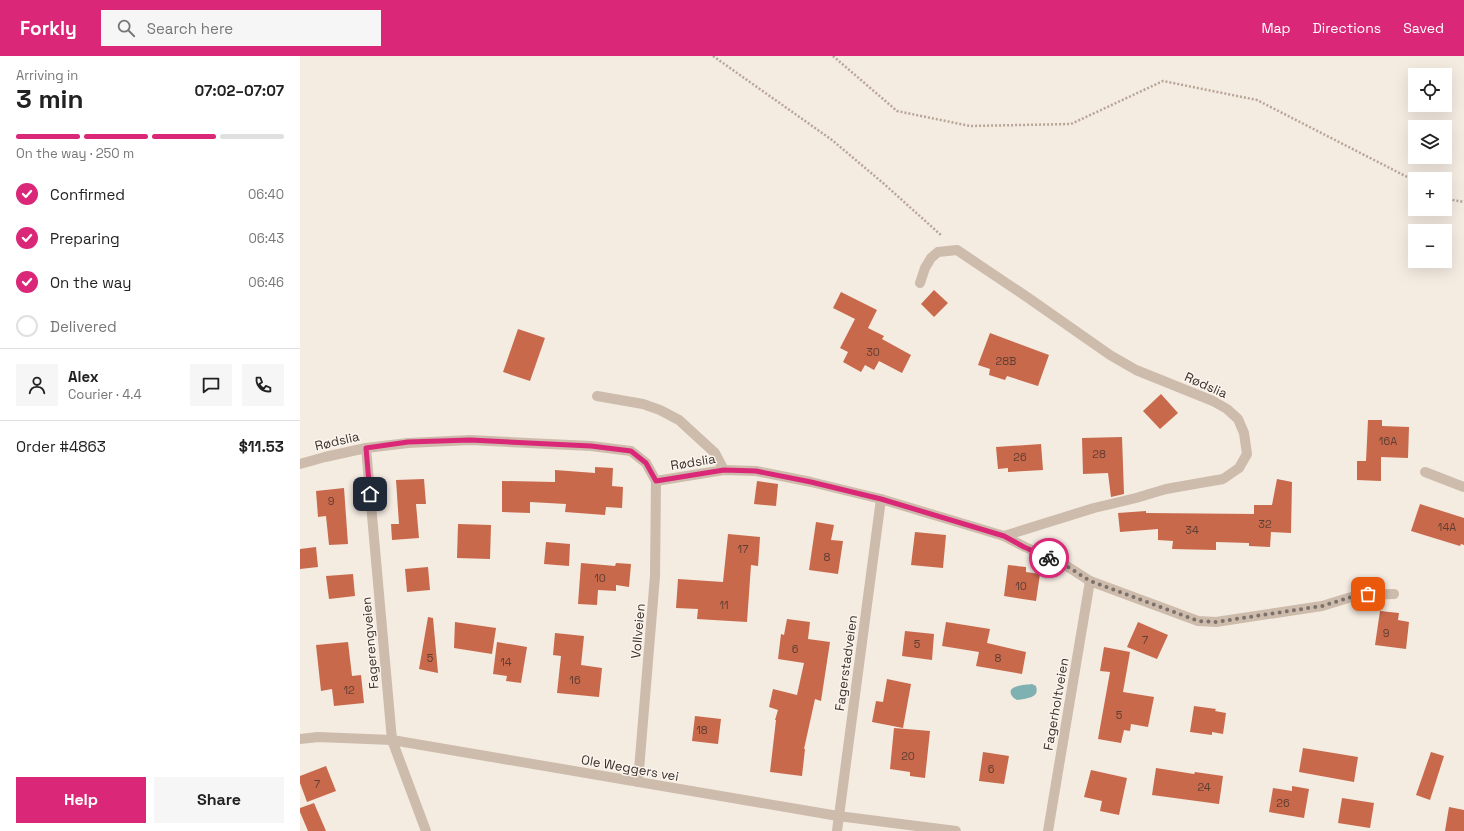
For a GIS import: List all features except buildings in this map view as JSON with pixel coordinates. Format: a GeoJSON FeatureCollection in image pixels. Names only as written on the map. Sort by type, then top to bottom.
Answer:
{"type":"FeatureCollection","features":[{"type":"Feature","properties":{"kind":"street"},"geometry":{"type":"LineString","coordinates":[[920,284],[925,268],[931,258],[938,252],[957,250]]}},
{"type":"Feature","properties":{"kind":"street","name":"Rødslia"},"geometry":{"type":"LineString","coordinates":[[957,250],[1110,355],[1136,370],[1213,401],[1227,409],[1238,419],[1244,433],[1247,454],[1239,468],[1223,479],[1166,489],[1094,508],[1004,536]]}},
{"type":"Feature","properties":{"kind":"street"},"geometry":{"type":"LineString","coordinates":[[597,396],[643,404],[660,410],[679,420],[715,453],[724,470]]}},
{"type":"Feature","properties":{"kind":"street","name":"Rødslia"},"geometry":{"type":"LineString","coordinates":[[300,464],[366,448],[408,442],[470,440],[591,446],[631,451],[646,463],[656,481],[724,470],[756,471],[811,482],[881,499],[1004,536],[1024,547],[1062,563],[1090,581],[1198,621],[1216,622],[1322,606],[1358,595],[1394,594]]}},
{"type":"Feature","properties":{"kind":"street","name":"Fagerengveien"},"geometry":{"type":"LineString","coordinates":[[366,448],[392,740],[426,831]]}},
{"type":"Feature","properties":{"kind":"street"},"geometry":{"type":"LineString","coordinates":[[1425,472],[1464,487]]}},
{"type":"Feature","properties":{"kind":"street","name":"Vollveien"},"geometry":{"type":"LineString","coordinates":[[638,782],[655,576],[656,481]]}},
{"type":"Feature","properties":{"kind":"street","name":"Fagerstadveien"},"geometry":{"type":"LineString","coordinates":[[837,831],[881,499]]}},
{"type":"Feature","properties":{"kind":"street","name":"Fagerholtveien"},"geometry":{"type":"LineString","coordinates":[[1048,831],[1090,581]]}},
{"type":"Feature","properties":{"kind":"street","name":"Ole Weggers vei"},"geometry":{"type":"LineString","coordinates":[[300,739],[318,737],[392,740],[838,816],[956,831]]}},
{"type":"Feature","properties":{"kind":"path"},"geometry":{"type":"LineString","coordinates":[[714,56],[832,140],[883,182],[957,250]]}},
{"type":"Feature","properties":{"kind":"path"},"geometry":{"type":"LineString","coordinates":[[834,56],[897,111],[970,126],[1071,124],[1163,81],[1257,100],[1408,177]]}},
{"type":"Feature","properties":{"kind":"path"},"geometry":{"type":"LineString","coordinates":[[1452,200],[1464,202]]}},
{"type":"Feature","properties":{"kind":"water"},"geometry":{"type":"Polygon","coordinates":[[[1032,684],[1036,686],[1037,689],[1034,696],[1017,700],[1012,696],[1011,690],[1017,686],[1032,684]]]}},
{"type":"Feature","properties":{"kind":"way so far"},"geometry":{"type":"LineString","coordinates":[[1049,558],[1062,563],[1090,581],[1198,621],[1216,622],[1322,606],[1358,595],[1368,594]]}},
{"type":"Feature","properties":{"kind":"route"},"geometry":{"type":"LineString","coordinates":[[370,494],[366,448],[408,442],[470,440],[591,446],[631,451],[646,463],[656,481],[724,470],[756,471],[811,482],[881,499],[1004,536],[1049,558]]}}]}
